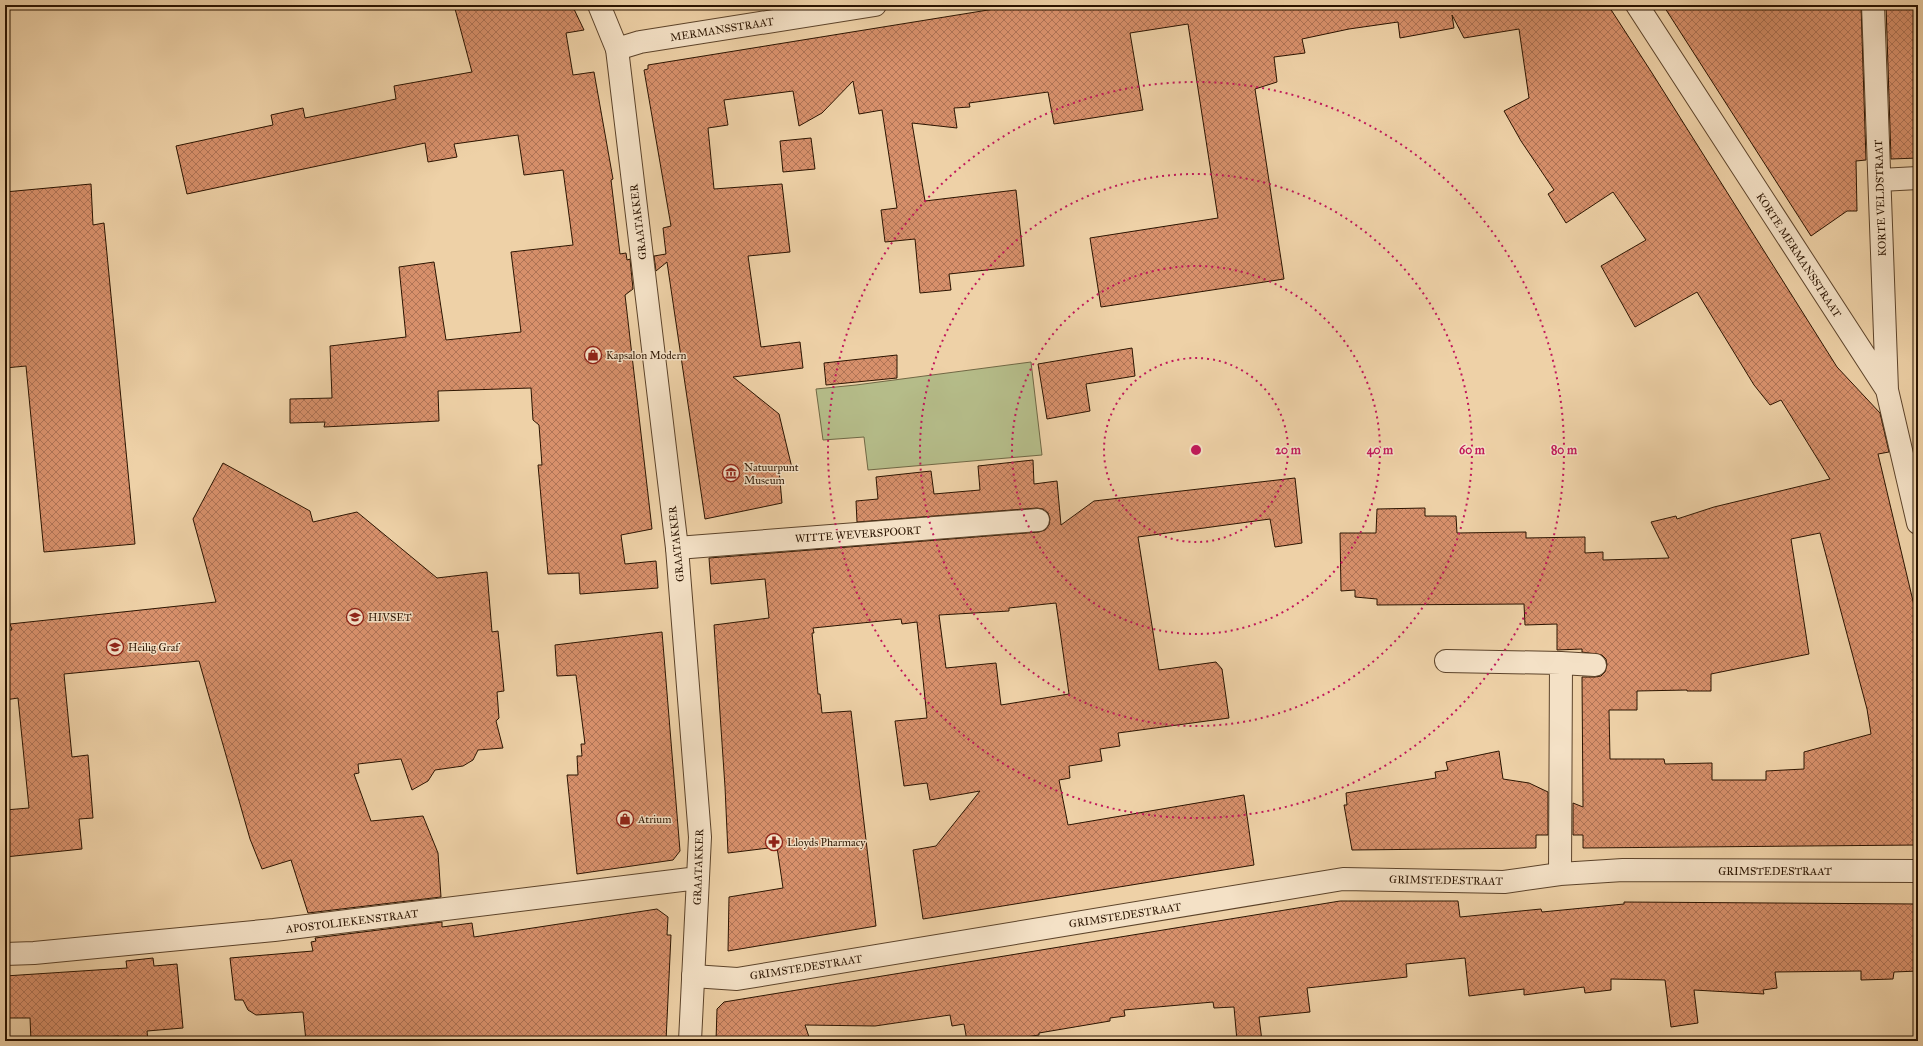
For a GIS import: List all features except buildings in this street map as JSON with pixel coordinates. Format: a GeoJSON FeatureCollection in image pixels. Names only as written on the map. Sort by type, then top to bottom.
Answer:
{"type":"FeatureCollection","features":[{"type":"Feature","properties":{"kind":"street","name":"GRAATAKKER"},"geometry":{"type":"LineString","coordinates":[[599,5],[617,48],[677,548],[700,837],[690,1041]]}},
{"type":"Feature","properties":{"kind":"street","name":"MERMANSSTRAAT"},"geometry":{"type":"LineString","coordinates":[[617,48],[640,42],[875,5]]}},
{"type":"Feature","properties":{"kind":"street","name":"KORTE MERMANSSTRAAT"},"geometry":{"type":"LineString","coordinates":[[1637,5],[1887,390],[1918,523]]}},
{"type":"Feature","properties":{"kind":"street","name":"KORTE VELDSTRAAT"},"geometry":{"type":"LineString","coordinates":[[1873,5],[1887,390]]}},
{"type":"Feature","properties":{"kind":"street"},"geometry":{"type":"LineString","coordinates":[[1880,180],[1918,178]]}},
{"type":"Feature","properties":{"kind":"street","name":"WITTE WEVERSPOORT"},"geometry":{"type":"LineString","coordinates":[[677,548],[1038,520]]}},
{"type":"Feature","properties":{"kind":"street"},"geometry":{"type":"LineString","coordinates":[[1446,661],[1595,665]]}},
{"type":"Feature","properties":{"kind":"street"},"geometry":{"type":"LineString","coordinates":[[1560,874],[1562,663]]}},
{"type":"Feature","properties":{"kind":"street","name":"GRIMSTEDESTRAAT"},"geometry":{"type":"LineString","coordinates":[[693,976],[737,979],[1343,879],[1504,882],[1560,874],[1623,870],[1918,871]]}},
{"type":"Feature","properties":{"kind":"street","name":"APOSTOLIEKENSTRAAT"},"geometry":{"type":"LineString","coordinates":[[5,954],[34,953],[274,930],[698,878]]}},
{"type":"Feature","properties":{"kind":"green space"},"geometry":{"type":"Polygon","coordinates":[[[1031,362],[1042,455],[868,470],[864,437],[823,440],[816,389],[1031,362]]]}},
{"type":"Feature","properties":{"kind":"place","name":"Kapsalon Modern"},"geometry":{"type":"Point","coordinates":[593,355]}},
{"type":"Feature","properties":{"kind":"place","name":"Natuurpunt Museum"},"geometry":{"type":"Point","coordinates":[731,473]}},
{"type":"Feature","properties":{"kind":"place","name":"HIVSET"},"geometry":{"type":"Point","coordinates":[355,617]}},
{"type":"Feature","properties":{"kind":"place","name":"Heilig Graf"},"geometry":{"type":"Point","coordinates":[115,647]}},
{"type":"Feature","properties":{"kind":"place","name":"Atrium"},"geometry":{"type":"Point","coordinates":[625,819]}},
{"type":"Feature","properties":{"kind":"place","name":"Lloyds Pharmacy"},"geometry":{"type":"Point","coordinates":[774,842]}}]}
